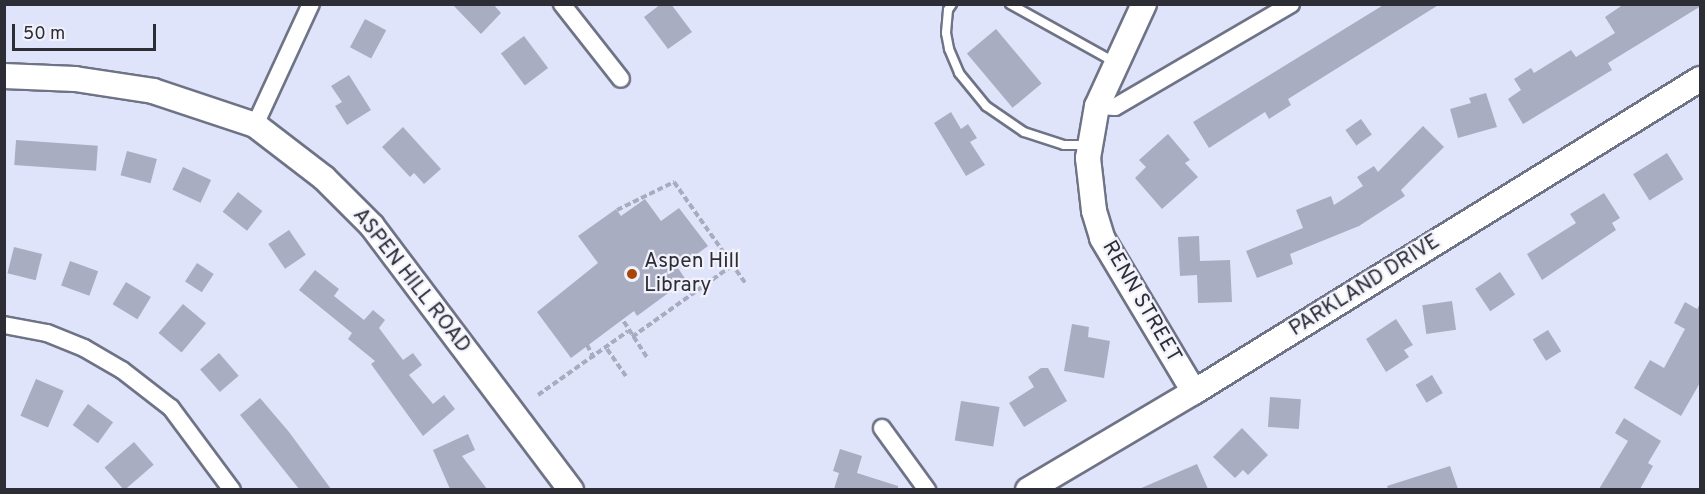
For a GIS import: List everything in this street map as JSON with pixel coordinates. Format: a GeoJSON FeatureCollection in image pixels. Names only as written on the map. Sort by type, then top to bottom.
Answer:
{"type":"FeatureCollection","features":[{"type":"Feature","properties":{"kind":"street"},"geometry":{"type":"LineString","coordinates":[[255,125],[311,4]]}},
{"type":"Feature","properties":{"kind":"street"},"geometry":{"type":"LineString","coordinates":[[562,4],[621,79]]}},
{"type":"Feature","properties":{"kind":"street","name":"RENN STREET"},"geometry":{"type":"LineString","coordinates":[[1144,4],[1097,106],[1088,158],[1094,211],[1102,238],[1194,392]]}},
{"type":"Feature","properties":{"kind":"street"},"geometry":{"type":"LineString","coordinates":[[1097,106],[1115,107],[1291,4]]}},
{"type":"Feature","properties":{"kind":"street","name":"ASPEN HILL ROAD"},"geometry":{"type":"LineString","coordinates":[[4,76],[75,79],[153,91],[255,125],[324,178],[372,225],[571,489]]}},
{"type":"Feature","properties":{"kind":"street","name":"PARKLAND DRIVE"},"geometry":{"type":"LineString","coordinates":[[1028,489],[1194,392],[1701,80]]}},
{"type":"Feature","properties":{"kind":"street"},"geometry":{"type":"LineString","coordinates":[[4,324],[46,333],[75,344],[132,377],[171,408],[232,489]]}},
{"type":"Feature","properties":{"kind":"street"},"geometry":{"type":"LineString","coordinates":[[882,428],[927,489]]}},
{"type":"Feature","properties":{"kind":"lane"},"geometry":{"type":"LineString","coordinates":[[952,4],[948,10],[946,33],[949,49],[959,73],[986,106],[1024,132],[1064,145],[1090,145]]}},
{"type":"Feature","properties":{"kind":"lane"},"geometry":{"type":"LineString","coordinates":[[1010,4],[1117,63]]}},
{"type":"Feature","properties":{"kind":"path"},"geometry":{"type":"LineString","coordinates":[[617,210],[674,182],[746,284]]}},
{"type":"Feature","properties":{"kind":"path"},"geometry":{"type":"LineString","coordinates":[[632,338],[733,264]]}},
{"type":"Feature","properties":{"kind":"path"},"geometry":{"type":"LineString","coordinates":[[619,314],[632,338],[648,358]]}},
{"type":"Feature","properties":{"kind":"path"},"geometry":{"type":"LineString","coordinates":[[538,395],[607,349],[628,331]]}},
{"type":"Feature","properties":{"kind":"path"},"geometry":{"type":"LineString","coordinates":[[587,345],[594,358]]}},
{"type":"Feature","properties":{"kind":"path"},"geometry":{"type":"LineString","coordinates":[[607,349],[626,375]]}},
{"type":"Feature","properties":{"kind":"building"},"geometry":{"type":"Polygon","coordinates":[[[452,4],[493,4],[501,13],[481,34],[452,4]]]}},
{"type":"Feature","properties":{"kind":"building"},"geometry":{"type":"Polygon","coordinates":[[[661,4],[671,4],[692,32],[668,49],[644,17],[661,4]]]}},
{"type":"Feature","properties":{"kind":"building"},"geometry":{"type":"Polygon","coordinates":[[[1385,4],[1440,4],[1288,99],[1291,105],[1269,119],[1265,112],[1209,148],[1193,122],[1385,4]]]}},
{"type":"Feature","properties":{"kind":"building"},"geometry":{"type":"Polygon","coordinates":[[[1624,4],[1701,6],[1608,63],[1612,70],[1523,124],[1508,99],[1521,90],[1514,79],[1531,68],[1534,73],[1571,50],[1576,57],[1615,33],[1605,17],[1624,4]]]}},
{"type":"Feature","properties":{"kind":"building"},"geometry":{"type":"Polygon","coordinates":[[[365,19],[386,30],[371,59],[350,47],[365,19]]]}},
{"type":"Feature","properties":{"kind":"building"},"geometry":{"type":"Polygon","coordinates":[[[996,29],[1042,83],[1013,108],[967,53],[996,29]]]}},
{"type":"Feature","properties":{"kind":"building"},"geometry":{"type":"Polygon","coordinates":[[[524,36],[548,68],[525,85],[501,53],[524,36]]]}},
{"type":"Feature","properties":{"kind":"building"},"geometry":{"type":"Polygon","coordinates":[[[349,75],[371,110],[347,125],[335,106],[342,102],[331,86],[349,75]]]}},
{"type":"Feature","properties":{"kind":"building"},"geometry":{"type":"Polygon","coordinates":[[[1486,93],[1497,127],[1458,138],[1450,109],[1471,103],[1469,98],[1486,93]]]}},
{"type":"Feature","properties":{"kind":"building"},"geometry":{"type":"Polygon","coordinates":[[[951,112],[961,129],[968,124],[977,138],[970,142],[985,165],[966,176],[934,123],[951,112]]]}},
{"type":"Feature","properties":{"kind":"building"},"geometry":{"type":"Polygon","coordinates":[[[1361,119],[1372,135],[1356,145],[1345,130],[1361,119]]]}},
{"type":"Feature","properties":{"kind":"building"},"geometry":{"type":"Polygon","coordinates":[[[1423,126],[1444,147],[1401,190],[1405,196],[1359,226],[1290,254],[1293,264],[1257,278],[1246,251],[1303,228],[1296,210],[1331,196],[1334,205],[1363,186],[1357,177],[1374,166],[1378,172],[1423,126]]]}},
{"type":"Feature","properties":{"kind":"building"},"geometry":{"type":"Polygon","coordinates":[[[403,127],[441,169],[424,184],[414,173],[410,177],[382,147],[403,127]]]}},
{"type":"Feature","properties":{"kind":"building"},"geometry":{"type":"Polygon","coordinates":[[[1168,134],[1190,160],[1185,163],[1198,177],[1162,209],[1135,178],[1146,167],[1139,160],[1168,134]]]}},
{"type":"Feature","properties":{"kind":"building"},"geometry":{"type":"Polygon","coordinates":[[[16,140],[98,146],[96,171],[14,165],[16,140]]]}},
{"type":"Feature","properties":{"kind":"building"},"geometry":{"type":"Polygon","coordinates":[[[127,151],[157,159],[150,183],[121,175],[127,151]]]}},
{"type":"Feature","properties":{"kind":"building"},"geometry":{"type":"Polygon","coordinates":[[[1667,153],[1683,179],[1650,200],[1633,174],[1667,153]]]}},
{"type":"Feature","properties":{"kind":"building"},"geometry":{"type":"Polygon","coordinates":[[[183,167],[211,180],[201,203],[172,190],[183,167]]]}},
{"type":"Feature","properties":{"kind":"building"},"geometry":{"type":"Polygon","coordinates":[[[238,192],[262,211],[247,231],[223,212],[238,192]]]}},
{"type":"Feature","properties":{"kind":"building"},"geometry":{"type":"Polygon","coordinates":[[[1604,193],[1620,218],[1612,223],[1616,230],[1542,280],[1527,254],[1576,223],[1570,214],[1604,193]]]}},
{"type":"Feature","properties":{"kind":"building","name":"Aspen Hill Library"},"geometry":{"type":"Polygon","coordinates":[[[645,199],[661,221],[679,208],[708,246],[678,268],[686,280],[637,316],[634,311],[571,358],[537,312],[598,263],[578,236],[616,209],[621,216],[645,199]]]}},
{"type":"Feature","properties":{"kind":"building"},"geometry":{"type":"Polygon","coordinates":[[[289,230],[306,255],[285,269],[268,244],[289,230]]]}},
{"type":"Feature","properties":{"kind":"building"},"geometry":{"type":"Polygon","coordinates":[[[1199,236],[1200,261],[1230,260],[1232,302],[1198,303],[1197,275],[1180,276],[1178,237],[1199,236]]]}},
{"type":"Feature","properties":{"kind":"building"},"geometry":{"type":"Polygon","coordinates":[[[14,247],[42,254],[36,280],[7,273],[14,247]]]}},
{"type":"Feature","properties":{"kind":"building"},"geometry":{"type":"Polygon","coordinates":[[[70,261],[98,271],[89,296],[61,285],[70,261]]]}},
{"type":"Feature","properties":{"kind":"building"},"geometry":{"type":"Polygon","coordinates":[[[197,263],[214,274],[202,292],[185,281],[197,263]]]}},
{"type":"Feature","properties":{"kind":"building"},"geometry":{"type":"Polygon","coordinates":[[[315,270],[339,289],[334,296],[364,320],[373,310],[385,320],[379,328],[403,360],[413,353],[422,365],[409,375],[433,404],[444,395],[455,409],[423,436],[371,364],[375,361],[348,339],[352,333],[299,290],[315,270]]]}},
{"type":"Feature","properties":{"kind":"building"},"geometry":{"type":"Polygon","coordinates":[[[1500,272],[1515,294],[1490,311],[1475,289],[1500,272]]]}},
{"type":"Feature","properties":{"kind":"building"},"geometry":{"type":"Polygon","coordinates":[[[126,282],[151,297],[137,319],[113,304],[126,282]]]}},
{"type":"Feature","properties":{"kind":"building"},"geometry":{"type":"Polygon","coordinates":[[[1452,301],[1456,330],[1426,334],[1422,305],[1452,301]]]}},
{"type":"Feature","properties":{"kind":"building"},"geometry":{"type":"Polygon","coordinates":[[[1685,302],[1697,309],[1701,302],[1701,381],[1681,416],[1634,388],[1650,360],[1664,368],[1685,329],[1674,323],[1685,302]]]}},
{"type":"Feature","properties":{"kind":"building"},"geometry":{"type":"Polygon","coordinates":[[[183,304],[206,323],[182,352],[159,333],[183,304]]]}},
{"type":"Feature","properties":{"kind":"building"},"geometry":{"type":"Polygon","coordinates":[[[1396,319],[1413,345],[1404,350],[1409,357],[1386,372],[1366,339],[1396,319]]]}},
{"type":"Feature","properties":{"kind":"building"},"geometry":{"type":"Polygon","coordinates":[[[1072,324],[1089,327],[1088,337],[1110,341],[1104,378],[1064,371],[1072,324]]]}},
{"type":"Feature","properties":{"kind":"building"},"geometry":{"type":"Polygon","coordinates":[[[1548,330],[1561,351],[1546,361],[1533,340],[1548,330]]]}},
{"type":"Feature","properties":{"kind":"building"},"geometry":{"type":"Polygon","coordinates":[[[219,353],[239,376],[220,392],[200,369],[219,353]]]}},
{"type":"Feature","properties":{"kind":"building"},"geometry":{"type":"Polygon","coordinates":[[[1041,368],[1048,368],[1067,401],[1024,427],[1009,403],[1034,387],[1028,377],[1041,368]]]}},
{"type":"Feature","properties":{"kind":"building"},"geometry":{"type":"Polygon","coordinates":[[[1432,375],[1443,393],[1427,403],[1416,385],[1432,375]]]}},
{"type":"Feature","properties":{"kind":"building"},"geometry":{"type":"Polygon","coordinates":[[[36,379],[64,391],[48,428],[20,416],[36,379]]]}},
{"type":"Feature","properties":{"kind":"building"},"geometry":{"type":"Polygon","coordinates":[[[1270,397],[1301,399],[1299,429],[1268,427],[1270,397]]]}},
{"type":"Feature","properties":{"kind":"building"},"geometry":{"type":"Polygon","coordinates":[[[260,398],[289,432],[331,489],[299,489],[240,415],[260,398]]]}},
{"type":"Feature","properties":{"kind":"building"},"geometry":{"type":"Polygon","coordinates":[[[961,401],[1000,407],[993,447],[955,441],[961,401]]]}},
{"type":"Feature","properties":{"kind":"building"},"geometry":{"type":"Polygon","coordinates":[[[88,404],[113,422],[98,443],[73,425],[88,404]]]}},
{"type":"Feature","properties":{"kind":"building"},"geometry":{"type":"Polygon","coordinates":[[[1624,418],[1661,441],[1648,463],[1653,466],[1640,489],[1599,489],[1628,441],[1615,433],[1624,418]]]}},
{"type":"Feature","properties":{"kind":"building"},"geometry":{"type":"Polygon","coordinates":[[[1242,428],[1268,455],[1248,475],[1243,470],[1235,478],[1213,457],[1242,428]]]}},
{"type":"Feature","properties":{"kind":"building"},"geometry":{"type":"Polygon","coordinates":[[[468,434],[475,450],[462,456],[487,489],[450,489],[433,450],[468,434]]]}},
{"type":"Feature","properties":{"kind":"building"},"geometry":{"type":"Polygon","coordinates":[[[134,442],[154,465],[125,490],[105,468],[134,442]]]}},
{"type":"Feature","properties":{"kind":"building"},"geometry":{"type":"Polygon","coordinates":[[[840,449],[862,456],[857,473],[898,486],[898,489],[834,489],[839,473],[833,471],[840,449]]]}},
{"type":"Feature","properties":{"kind":"building"},"geometry":{"type":"Polygon","coordinates":[[[1197,464],[1208,489],[1139,489],[1197,464]]]}},
{"type":"Feature","properties":{"kind":"building"},"geometry":{"type":"Polygon","coordinates":[[[1450,466],[1458,489],[1388,489],[1387,486],[1450,466]]]}},
{"type":"Feature","properties":{"kind":"place","name":"Aspen Hill Library"},"geometry":{"type":"Point","coordinates":[632,274]}}]}
